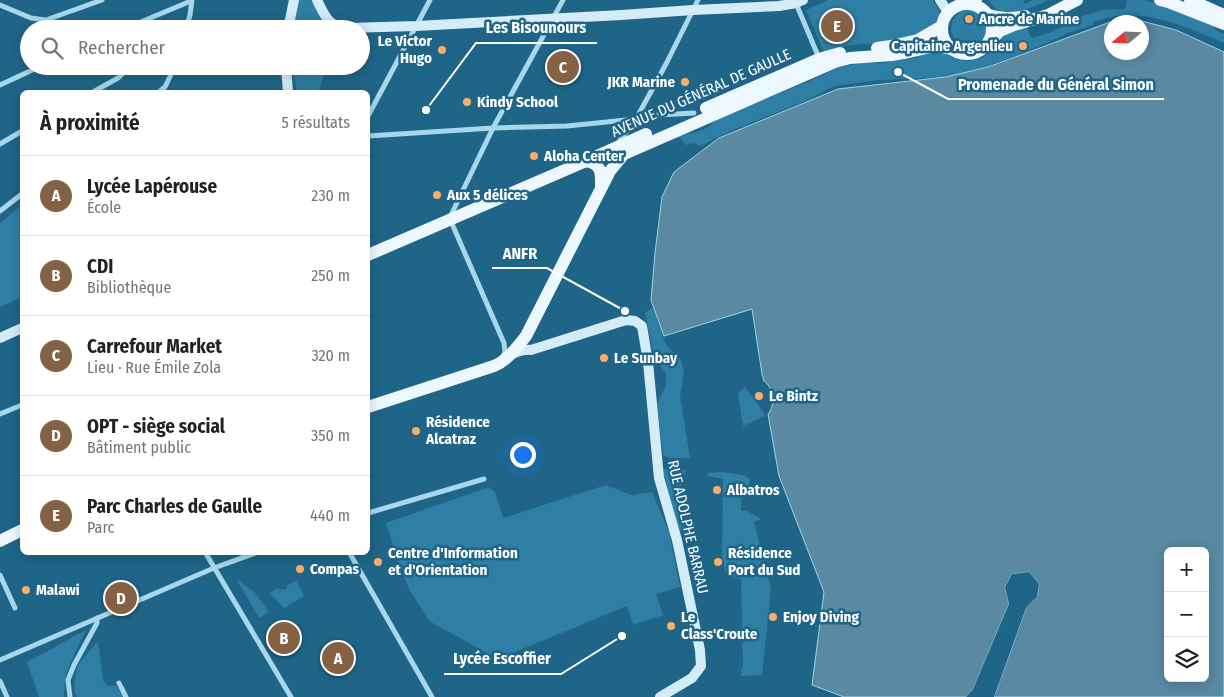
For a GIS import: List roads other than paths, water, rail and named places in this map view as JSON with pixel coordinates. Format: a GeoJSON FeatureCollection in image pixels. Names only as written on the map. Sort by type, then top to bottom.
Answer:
{"type":"FeatureCollection","features":[{"type":"Feature","properties":{"kind":"main road"},"geometry":{"type":"LineString","coordinates":[[989,16],[1017,18],[1043,10],[1059,0]]}},
{"type":"Feature","properties":{"kind":"main road"},"geometry":{"type":"LineString","coordinates":[[989,42],[993,29],[992,22],[976,2],[961,4],[948,12],[942,26],[946,42],[952,49],[958,52],[972,54],[979,52],[985,47],[1000,31],[1048,14],[1077,0]]}},
{"type":"Feature","properties":{"kind":"main road"},"geometry":{"type":"LineString","coordinates":[[1160,0],[1224,24]]}},
{"type":"Feature","properties":{"kind":"main road"},"geometry":{"type":"LineString","coordinates":[[1174,0],[1179,0]]}},
{"type":"Feature","properties":{"kind":"main road"},"geometry":{"type":"LineString","coordinates":[[1190,0],[1224,15]]}},
{"type":"Feature","properties":{"kind":"main road","name":"AVENUE DU GÉNÉRAL DE GAULLE"},"geometry":{"type":"LineString","coordinates":[[619,151],[694,113],[819,59],[852,50],[904,44],[918,40],[942,26]]}},
{"type":"Feature","properties":{"kind":"main road","name":"AVENUE DU GÉNÉRAL DE GAULLE"},"geometry":{"type":"LineString","coordinates":[[370,254],[586,161],[619,151],[835,62],[850,58],[892,55],[936,46],[952,49]]}},
{"type":"Feature","properties":{"kind":"main road"},"geometry":{"type":"LineString","coordinates":[[370,406],[494,366],[505,359],[526,336],[619,151]]}},
{"type":"Feature","properties":{"kind":"main road"},"geometry":{"type":"LineString","coordinates":[[586,161],[594,162],[599,168],[601,175],[600,190]]}},
{"type":"Feature","properties":{"kind":"main road"},"geometry":{"type":"LineString","coordinates":[[0,541],[20,531]]}},
{"type":"Feature","properties":{"kind":"main road"},"geometry":{"type":"LineString","coordinates":[[0,548],[20,539]]}},
{"type":"Feature","properties":{"kind":"street"},"geometry":{"type":"LineString","coordinates":[[0,5],[31,18],[46,20],[102,0]]}},
{"type":"Feature","properties":{"kind":"street"},"geometry":{"type":"LineString","coordinates":[[143,20],[191,0],[189,20]]}},
{"type":"Feature","properties":{"kind":"street"},"geometry":{"type":"LineString","coordinates":[[290,20],[294,0]]}},
{"type":"Feature","properties":{"kind":"street"},"geometry":{"type":"LineString","coordinates":[[317,0],[328,20]]}},
{"type":"Feature","properties":{"kind":"street"},"geometry":{"type":"LineString","coordinates":[[370,112],[430,0]]}},
{"type":"Feature","properties":{"kind":"street"},"geometry":{"type":"LineString","coordinates":[[505,359],[504,343],[451,220],[454,208],[493,128],[563,0]]}},
{"type":"Feature","properties":{"kind":"street"},"geometry":{"type":"LineString","coordinates":[[940,0],[948,12]]}},
{"type":"Feature","properties":{"kind":"street"},"geometry":{"type":"LineString","coordinates":[[370,27],[621,15],[696,5],[779,6],[798,1],[819,59]]}},
{"type":"Feature","properties":{"kind":"street"},"geometry":{"type":"LineString","coordinates":[[619,151],[696,5]]}},
{"type":"Feature","properties":{"kind":"street"},"geometry":{"type":"LineString","coordinates":[[0,85],[22,75]]}},
{"type":"Feature","properties":{"kind":"street"},"geometry":{"type":"LineString","coordinates":[[97,90],[121,75]]}},
{"type":"Feature","properties":{"kind":"street"},"geometry":{"type":"LineString","coordinates":[[161,90],[171,75]]}},
{"type":"Feature","properties":{"kind":"street"},"geometry":{"type":"LineString","coordinates":[[287,75],[288,90]]}},
{"type":"Feature","properties":{"kind":"street"},"geometry":{"type":"LineString","coordinates":[[370,136],[493,128],[567,126],[636,119],[641,116],[694,113]]}},
{"type":"Feature","properties":{"kind":"street"},"geometry":{"type":"LineString","coordinates":[[0,144],[20,132]]}},
{"type":"Feature","properties":{"kind":"street"},"geometry":{"type":"LineString","coordinates":[[0,212],[20,196]]}},
{"type":"Feature","properties":{"kind":"street","name":"RUE ADOLPHE BARRAU"},"geometry":{"type":"LineString","coordinates":[[505,359],[519,351],[536,349],[626,320],[636,321],[642,326],[648,362],[659,478],[677,540],[700,650],[701,666],[692,678],[660,697]]}},
{"type":"Feature","properties":{"kind":"street"},"geometry":{"type":"LineString","coordinates":[[0,338],[20,329]]}},
{"type":"Feature","properties":{"kind":"street"},"geometry":{"type":"LineString","coordinates":[[526,336],[527,340],[536,349]]}},
{"type":"Feature","properties":{"kind":"street"},"geometry":{"type":"LineString","coordinates":[[0,414],[20,406]]}},
{"type":"Feature","properties":{"kind":"street"},"geometry":{"type":"LineString","coordinates":[[370,512],[484,479]]}},
{"type":"Feature","properties":{"kind":"street"},"geometry":{"type":"LineString","coordinates":[[207,555],[291,697]]}},
{"type":"Feature","properties":{"kind":"street"},"geometry":{"type":"LineString","coordinates":[[0,660],[214,568],[250,555]]}},
{"type":"Feature","properties":{"kind":"street"},"geometry":{"type":"LineString","coordinates":[[351,555],[432,697]]}},
{"type":"Feature","properties":{"kind":"street"},"geometry":{"type":"LineString","coordinates":[[0,575],[15,608]]}},
{"type":"Feature","properties":{"kind":"street"},"geometry":{"type":"LineString","coordinates":[[70,697],[68,680],[97,623],[97,618]]}},
{"type":"Feature","properties":{"kind":"street"},"geometry":{"type":"LineString","coordinates":[[0,681],[7,697]]}},
{"type":"Feature","properties":{"kind":"street"},"geometry":{"type":"LineString","coordinates":[[119,683],[126,697]]}},
{"type":"Feature","properties":{"kind":"street"},"geometry":{"type":"LineString","coordinates":[[425,686],[427,697]]}},
{"type":"Feature","properties":{"kind":"place","name":"Ancre de Marine"},"geometry":{"type":"Point","coordinates":[969,19]}},
{"type":"Feature","properties":{"kind":"place","name":"Parc Charles de Gaulle"},"geometry":{"type":"Point","coordinates":[837,26]}},
{"type":"Feature","properties":{"kind":"place","name":"Capitaine Argenlieu"},"geometry":{"type":"Point","coordinates":[1023,46]}},
{"type":"Feature","properties":{"kind":"place","name":"Le Victor Hugo"},"geometry":{"type":"Point","coordinates":[442,50]}},
{"type":"Feature","properties":{"kind":"place","name":"Carrefour Market"},"geometry":{"type":"Point","coordinates":[563,67]}},
{"type":"Feature","properties":{"kind":"place","name":"Promenade du Général Simon"},"geometry":{"type":"Point","coordinates":[898,72]}},
{"type":"Feature","properties":{"kind":"place","name":"JKR Marine"},"geometry":{"type":"Point","coordinates":[685,82]}},
{"type":"Feature","properties":{"kind":"place","name":"Kindy School"},"geometry":{"type":"Point","coordinates":[467,102]}},
{"type":"Feature","properties":{"kind":"place","name":"Les Bisounours"},"geometry":{"type":"Point","coordinates":[426,110]}},
{"type":"Feature","properties":{"kind":"place","name":"Aloha Center"},"geometry":{"type":"Point","coordinates":[534,156]}},
{"type":"Feature","properties":{"kind":"place","name":"Aux 5 délices"},"geometry":{"type":"Point","coordinates":[437,195]}},
{"type":"Feature","properties":{"kind":"place","name":"ANFR"},"geometry":{"type":"Point","coordinates":[625,311]}},
{"type":"Feature","properties":{"kind":"place","name":"Le Sunbay"},"geometry":{"type":"Point","coordinates":[604,358]}},
{"type":"Feature","properties":{"kind":"place","name":"Le Bintz"},"geometry":{"type":"Point","coordinates":[759,396]}},
{"type":"Feature","properties":{"kind":"place","name":"Résidence Alcatraz"},"geometry":{"type":"Point","coordinates":[416,431]}},
{"type":"Feature","properties":{"kind":"place","name":"Albatros"},"geometry":{"type":"Point","coordinates":[717,490]}},
{"type":"Feature","properties":{"kind":"place","name":"Centre d'Information et d'Orientation"},"geometry":{"type":"Point","coordinates":[378,562]}},
{"type":"Feature","properties":{"kind":"place","name":"Résidence Port du Sud"},"geometry":{"type":"Point","coordinates":[718,562]}},
{"type":"Feature","properties":{"kind":"place","name":"Compas"},"geometry":{"type":"Point","coordinates":[300,569]}},
{"type":"Feature","properties":{"kind":"place","name":"Malawi"},"geometry":{"type":"Point","coordinates":[26,590]}},
{"type":"Feature","properties":{"kind":"place","name":"OPT - siège social"},"geometry":{"type":"Point","coordinates":[121,598]}},
{"type":"Feature","properties":{"kind":"place","name":"Enjoy Diving"},"geometry":{"type":"Point","coordinates":[773,617]}},
{"type":"Feature","properties":{"kind":"place","name":"Le Class'Croute"},"geometry":{"type":"Point","coordinates":[671,626]}},
{"type":"Feature","properties":{"kind":"place","name":"Lycée Escoffier"},"geometry":{"type":"Point","coordinates":[622,636]}},
{"type":"Feature","properties":{"kind":"place","name":"CDI"},"geometry":{"type":"Point","coordinates":[284,638]}},
{"type":"Feature","properties":{"kind":"place","name":"Lycée Lapérouse"},"geometry":{"type":"Point","coordinates":[338,658]}}]}
